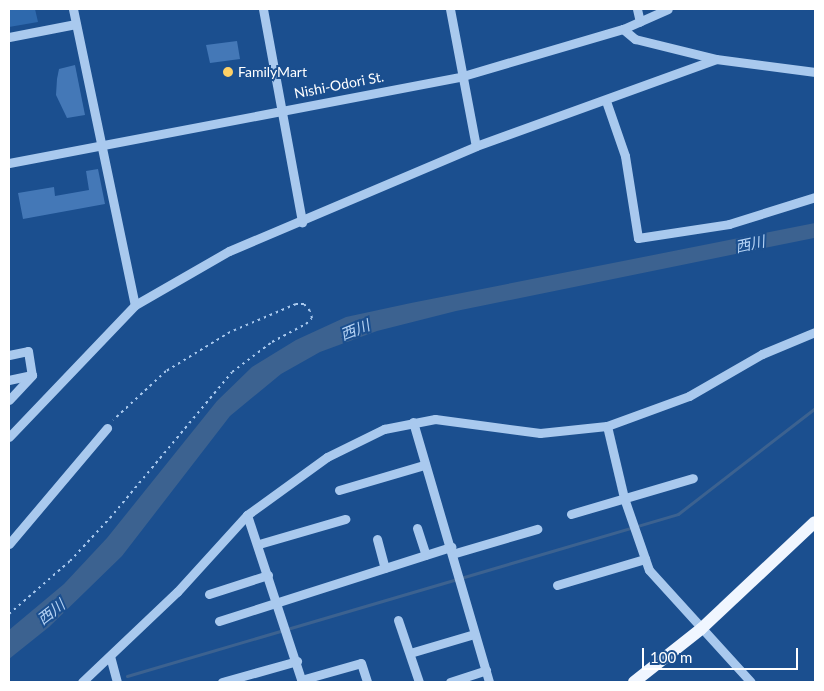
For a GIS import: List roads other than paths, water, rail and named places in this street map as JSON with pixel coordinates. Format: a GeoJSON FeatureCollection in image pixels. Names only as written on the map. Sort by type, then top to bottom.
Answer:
{"type":"FeatureCollection","features":[{"type":"Feature","properties":{"kind":"main road"},"geometry":{"type":"LineString","coordinates":[[634,682],[701,629],[815,522]]}},
{"type":"Feature","properties":{"kind":"street"},"geometry":{"type":"LineString","coordinates":[[73,9],[135,305]]}},
{"type":"Feature","properties":{"kind":"street"},"geometry":{"type":"LineString","coordinates":[[263,9],[302,222]]}},
{"type":"Feature","properties":{"kind":"street"},"geometry":{"type":"LineString","coordinates":[[450,9],[476,146]]}},
{"type":"Feature","properties":{"kind":"street"},"geometry":{"type":"LineString","coordinates":[[637,9],[640,22]]}},
{"type":"Feature","properties":{"kind":"street","name":"Nishi-Odori St."},"geometry":{"type":"LineString","coordinates":[[9,163],[101,148],[282,110],[463,76],[623,29],[668,9]]}},
{"type":"Feature","properties":{"kind":"street"},"geometry":{"type":"LineString","coordinates":[[9,37],[76,24]]}},
{"type":"Feature","properties":{"kind":"street"},"geometry":{"type":"LineString","coordinates":[[623,29],[635,39],[716,59],[815,72]]}},
{"type":"Feature","properties":{"kind":"street"},"geometry":{"type":"LineString","coordinates":[[9,437],[135,305],[229,251],[302,222],[476,146],[606,101],[716,59]]}},
{"type":"Feature","properties":{"kind":"street"},"geometry":{"type":"LineString","coordinates":[[606,101],[625,156],[638,238],[729,224],[815,196]]}},
{"type":"Feature","properties":{"kind":"street"},"geometry":{"type":"LineString","coordinates":[[82,682],[177,592],[247,515],[327,457],[384,429],[412,422],[457,421],[540,434],[607,426],[689,396],[762,354],[814,334]]}},
{"type":"Feature","properties":{"kind":"street"},"geometry":{"type":"LineString","coordinates":[[9,355],[28,351],[32,375]]}},
{"type":"Feature","properties":{"kind":"street"},"geometry":{"type":"LineString","coordinates":[[9,380],[32,375]]}},
{"type":"Feature","properties":{"kind":"street"},"geometry":{"type":"LineString","coordinates":[[9,400],[32,375]]}},
{"type":"Feature","properties":{"kind":"street"},"geometry":{"type":"LineString","coordinates":[[412,422],[452,551],[489,682]]}},
{"type":"Feature","properties":{"kind":"street"},"geometry":{"type":"LineString","coordinates":[[607,426],[624,498],[649,570],[751,682]]}},
{"type":"Feature","properties":{"kind":"street"},"geometry":{"type":"LineString","coordinates":[[9,544],[107,428]]}},
{"type":"Feature","properties":{"kind":"street"},"geometry":{"type":"LineString","coordinates":[[339,490],[424,465]]}},
{"type":"Feature","properties":{"kind":"street"},"geometry":{"type":"LineString","coordinates":[[571,514],[693,478]]}},
{"type":"Feature","properties":{"kind":"street"},"geometry":{"type":"LineString","coordinates":[[247,515],[260,544],[302,681],[361,663],[367,682]]}},
{"type":"Feature","properties":{"kind":"street"},"geometry":{"type":"LineString","coordinates":[[260,544],[345,519]]}},
{"type":"Feature","properties":{"kind":"street"},"geometry":{"type":"LineString","coordinates":[[417,528],[426,555]]}},
{"type":"Feature","properties":{"kind":"street"},"geometry":{"type":"LineString","coordinates":[[219,620],[426,555],[452,551],[537,529]]}},
{"type":"Feature","properties":{"kind":"street"},"geometry":{"type":"LineString","coordinates":[[377,539],[385,568]]}},
{"type":"Feature","properties":{"kind":"street"},"geometry":{"type":"LineString","coordinates":[[557,585],[646,559]]}},
{"type":"Feature","properties":{"kind":"street"},"geometry":{"type":"LineString","coordinates":[[209,594],[268,575]]}},
{"type":"Feature","properties":{"kind":"street"},"geometry":{"type":"LineString","coordinates":[[398,620],[419,682]]}},
{"type":"Feature","properties":{"kind":"street"},"geometry":{"type":"LineString","coordinates":[[410,653],[474,634]]}},
{"type":"Feature","properties":{"kind":"street"},"geometry":{"type":"LineString","coordinates":[[110,656],[117,682]]}},
{"type":"Feature","properties":{"kind":"street"},"geometry":{"type":"LineString","coordinates":[[222,682],[297,661]]}},
{"type":"Feature","properties":{"kind":"street"},"geometry":{"type":"LineString","coordinates":[[450,682],[486,670]]}},
{"type":"Feature","properties":{"kind":"water","name":"西川"},"geometry":{"type":"Polygon","coordinates":[[[815,223],[814,238],[456,311],[377,331],[320,352],[281,374],[230,416],[122,556],[49,627],[9,659],[9,630],[64,584],[107,538],[217,401],[252,367],[296,340],[346,317],[815,223]]]}},
{"type":"Feature","properties":{"kind":"waterway"},"geometry":{"type":"LineString","coordinates":[[127,676],[678,514],[815,408]]}},
{"type":"Feature","properties":{"kind":"place","name":"FamilyMart"},"geometry":{"type":"Point","coordinates":[228,72]}}]}
